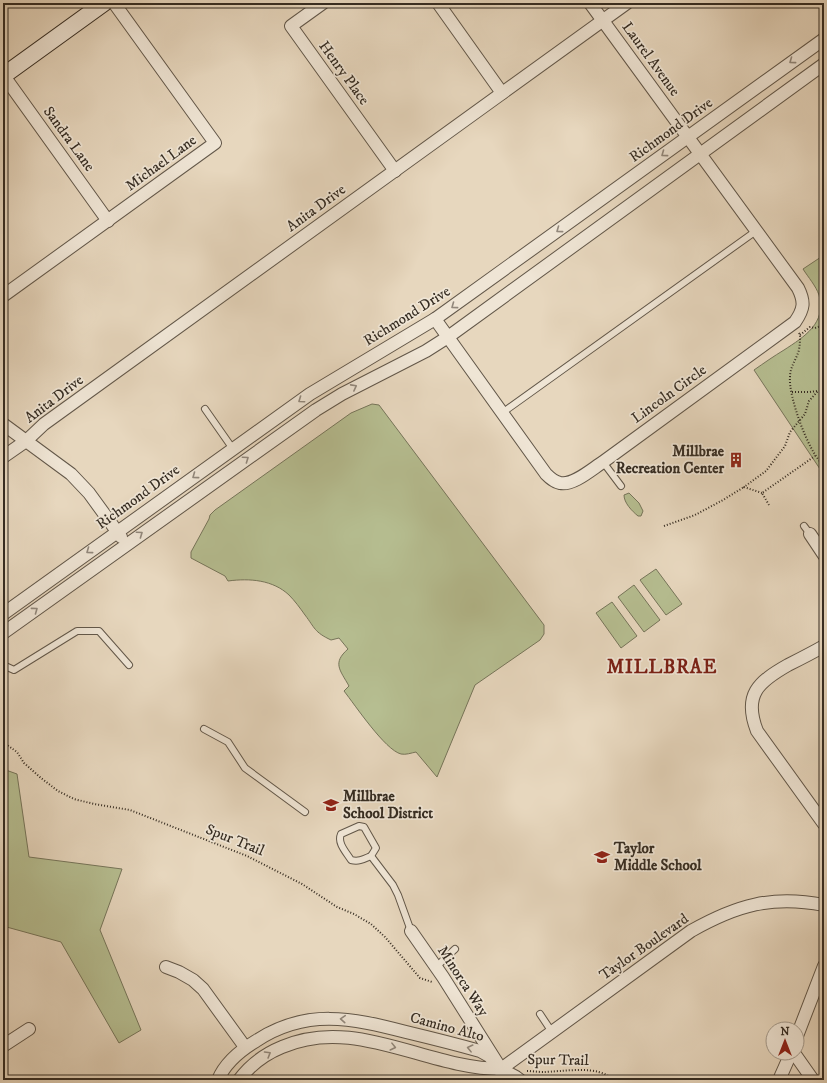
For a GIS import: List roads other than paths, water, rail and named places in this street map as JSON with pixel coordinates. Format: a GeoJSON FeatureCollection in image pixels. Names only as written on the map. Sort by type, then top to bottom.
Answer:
{"type":"FeatureCollection","features":[{"type":"Feature","properties":{"kind":"street"},"geometry":{"type":"LineString","coordinates":[[3,76],[104,3]]}},
{"type":"Feature","properties":{"kind":"street","name":"Michael Lane"},"geometry":{"type":"LineString","coordinates":[[3,296],[216,143],[114,3]]}},
{"type":"Feature","properties":{"kind":"street","name":"Henry Place"},"geometry":{"type":"LineString","coordinates":[[323,3],[291,26],[395,171]]}},
{"type":"Feature","properties":{"kind":"street"},"geometry":{"type":"LineString","coordinates":[[438,3],[502,93]]}},
{"type":"Feature","properties":{"kind":"street","name":"Laurel Avenue"},"geometry":{"type":"LineString","coordinates":[[590,3],[700,153]]}},
{"type":"Feature","properties":{"kind":"street","name":"Anita Drive"},"geometry":{"type":"LineString","coordinates":[[3,457],[26,441],[44,424],[627,3]]}},
{"type":"Feature","properties":{"kind":"street","name":"Richmond Drive"},"geometry":{"type":"LineString","coordinates":[[3,614],[117,531],[328,383],[435,319],[824,39]]}},
{"type":"Feature","properties":{"kind":"street","name":"Richmond Drive"},"geometry":{"type":"LineString","coordinates":[[3,633],[316,410],[342,394],[426,351],[448,336],[824,64]]}},
{"type":"Feature","properties":{"kind":"street","name":"Sandra Lane"},"geometry":{"type":"LineString","coordinates":[[3,76],[108,221]]}},
{"type":"Feature","properties":{"kind":"street","name":"Lincoln Circle"},"geometry":{"type":"LineString","coordinates":[[435,319],[546,474],[552,480],[560,483],[576,480],[791,326],[801,314],[803,306],[802,297],[798,288],[700,153]]}},
{"type":"Feature","properties":{"kind":"street"},"geometry":{"type":"LineString","coordinates":[[3,424],[71,474],[80,483],[126,544]]}},
{"type":"Feature","properties":{"kind":"street"},"geometry":{"type":"LineString","coordinates":[[807,530],[824,555]]}},
{"type":"Feature","properties":{"kind":"street"},"geometry":{"type":"LineString","coordinates":[[824,646],[770,676],[761,683],[754,693],[752,706],[752,718],[757,731],[824,824]]}},
{"type":"Feature","properties":{"kind":"street","name":"Taylor Boulevard"},"geometry":{"type":"LineString","coordinates":[[502,1074],[552,1032],[691,931],[712,919],[735,909],[757,903],[800,901],[824,905]]}},
{"type":"Feature","properties":{"kind":"street","name":"Minorca Way"},"geometry":{"type":"LineString","coordinates":[[411,931],[440,972],[502,1074],[520,1080]]}},
{"type":"Feature","properties":{"kind":"street"},"geometry":{"type":"LineString","coordinates":[[803,1021],[824,966]]}},
{"type":"Feature","properties":{"kind":"street"},"geometry":{"type":"LineString","coordinates":[[166,967],[179,972],[203,989],[245,1047]]}},
{"type":"Feature","properties":{"kind":"street","name":"Camino Alto"},"geometry":{"type":"LineString","coordinates":[[218,1080],[230,1062],[245,1047],[264,1036],[286,1026],[309,1020],[330,1018],[349,1019],[369,1023],[480,1051],[489,1056],[502,1074]]}},
{"type":"Feature","properties":{"kind":"street"},"geometry":{"type":"LineString","coordinates":[[3,1046],[29,1029]]}},
{"type":"Feature","properties":{"kind":"street"},"geometry":{"type":"LineString","coordinates":[[239,1080],[256,1061],[272,1051],[292,1042],[330,1036],[366,1040],[502,1074]]}},
{"type":"Feature","properties":{"kind":"street"},"geometry":{"type":"LineString","coordinates":[[779,1080],[787,1061]]}},
{"type":"Feature","properties":{"kind":"street"},"geometry":{"type":"LineString","coordinates":[[800,1061],[814,1080]]}},
{"type":"Feature","properties":{"kind":"lane"},"geometry":{"type":"LineString","coordinates":[[502,413],[756,231]]}},
{"type":"Feature","properties":{"kind":"lane"},"geometry":{"type":"LineString","coordinates":[[205,409],[233,449]]}},
{"type":"Feature","properties":{"kind":"lane"},"geometry":{"type":"LineString","coordinates":[[603,462],[621,486]]}},
{"type":"Feature","properties":{"kind":"lane"},"geometry":{"type":"LineString","coordinates":[[3,665],[14,670],[77,631],[99,631],[129,665]]}},
{"type":"Feature","properties":{"kind":"lane"},"geometry":{"type":"LineString","coordinates":[[204,730],[228,742],[245,768],[305,812]]}},
{"type":"Feature","properties":{"kind":"lane"},"geometry":{"type":"LineString","coordinates":[[359,826],[364,827],[375,845],[375,850],[371,856],[359,861],[351,860],[340,843],[341,834],[359,826]]}},
{"type":"Feature","properties":{"kind":"lane"},"geometry":{"type":"LineString","coordinates":[[371,856],[393,885],[411,931]]}},
{"type":"Feature","properties":{"kind":"lane"},"geometry":{"type":"LineString","coordinates":[[440,972],[455,949]]}},
{"type":"Feature","properties":{"kind":"lane"},"geometry":{"type":"LineString","coordinates":[[540,1014],[552,1032]]}},
{"type":"Feature","properties":{"kind":"place","name":"Millbrae Recreation Center"},"geometry":{"type":"Point","coordinates":[736,460]}},
{"type":"Feature","properties":{"kind":"place","name":"Millbrae School District"},"geometry":{"type":"Point","coordinates":[331,805]}},
{"type":"Feature","properties":{"kind":"place","name":"Taylor Middle School"},"geometry":{"type":"Point","coordinates":[602,857]}},
{"type":"Feature","properties":{"kind":"district","name":"MILLBRAE"},"geometry":{"type":"Point","coordinates":[662,667]}}]}
